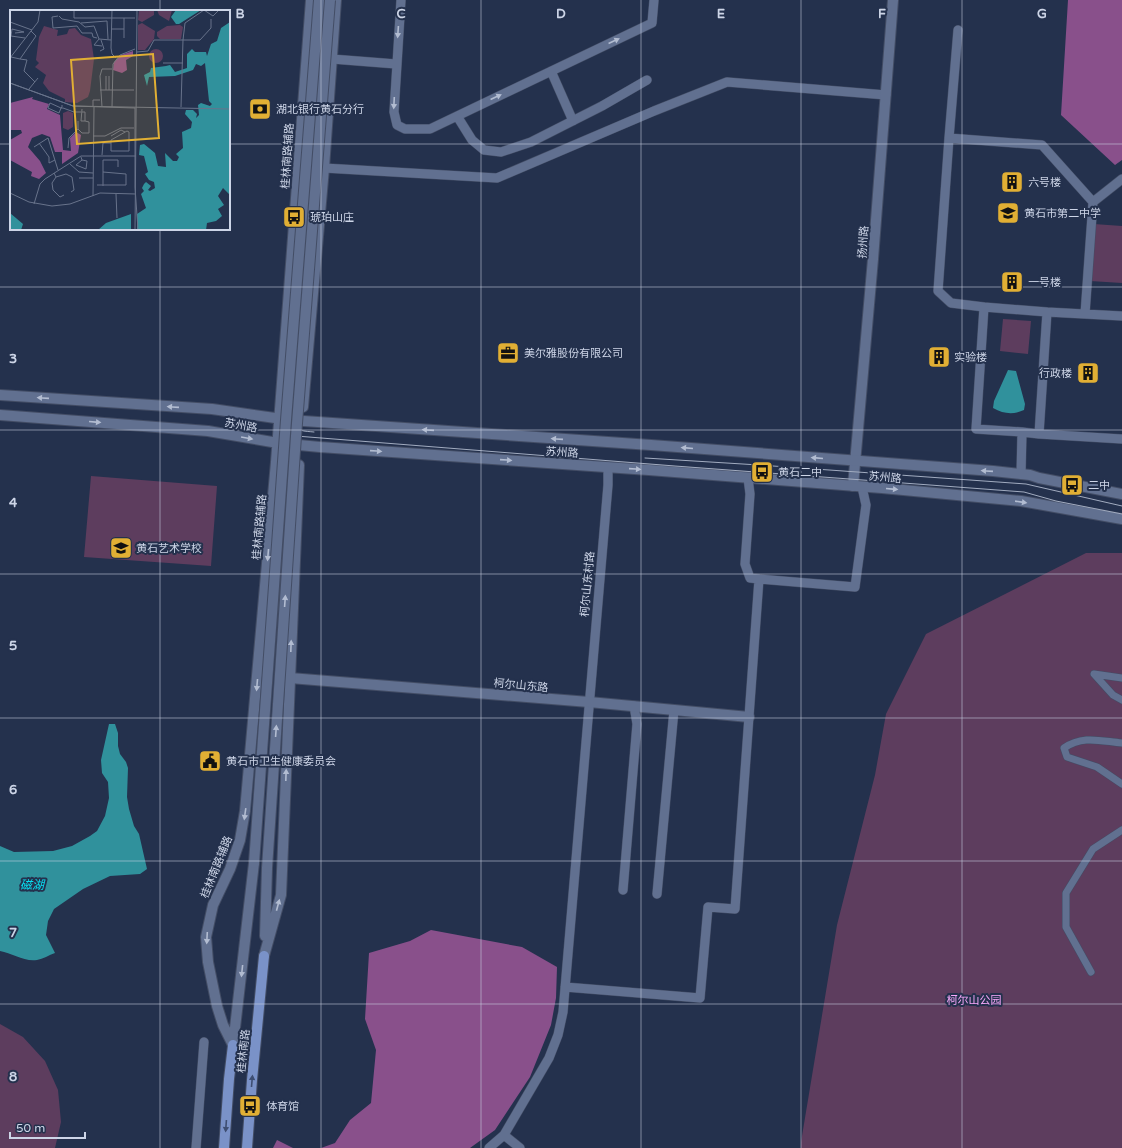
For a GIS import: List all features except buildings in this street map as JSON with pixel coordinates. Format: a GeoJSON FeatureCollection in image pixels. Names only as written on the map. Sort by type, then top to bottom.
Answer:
{"type":"FeatureCollection","features":[{"type":"Feature","properties":{"kind":"main road","name":"桂林南路辅路"},"geometry":{"type":"LineString","coordinates":[[234,1045],[223,1025],[217,1006],[208,962],[206,937],[213,905],[230,869],[240,840],[245,811],[280,419],[311,0]]}},
{"type":"Feature","properties":{"kind":"main road"},"geometry":{"type":"LineString","coordinates":[[234,1045],[254,863],[284,444],[319,0]]}},
{"type":"Feature","properties":{"kind":"main road"},"geometry":{"type":"LineString","coordinates":[[264,956],[267,868],[296,436],[330,0]]}},
{"type":"Feature","properties":{"kind":"main road"},"geometry":{"type":"LineString","coordinates":[[264,956],[281,895],[300,444],[324,168],[336,0]]}},
{"type":"Feature","properties":{"kind":"main road","name":"扬州路"},"geometry":{"type":"LineString","coordinates":[[858,486],[855,462],[873,260],[893,0]]}},
{"type":"Feature","properties":{"kind":"main road","name":"苏州路"},"geometry":{"type":"LineString","coordinates":[[0,395],[212,409],[302,421],[651,445],[1021,474],[1122,494]]}},
{"type":"Feature","properties":{"kind":"main road","name":"苏州路"},"geometry":{"type":"LineString","coordinates":[[0,415],[208,431],[278,443],[320,447],[858,486],[1021,501],[1122,519]]}},
{"type":"Feature","properties":{"kind":"main road","name":"柯尔山东路"},"geometry":{"type":"LineString","coordinates":[[290,678],[589,702],[749,717]]}},
{"type":"Feature","properties":{"kind":"main road","name":"桂林南路"},"geometry":{"type":"LineString","coordinates":[[247,1148],[264,956]]}},
{"type":"Feature","properties":{"kind":"main road","name":"桂林南路"},"geometry":{"type":"LineString","coordinates":[[224,1148],[229,1079],[234,1045]]}},
{"type":"Feature","properties":{"kind":"street"},"geometry":{"type":"LineString","coordinates":[[401,0],[394,112],[397,125],[405,129],[430,129],[652,23],[654,0]]}},
{"type":"Feature","properties":{"kind":"street"},"geometry":{"type":"LineString","coordinates":[[958,30],[938,291],[951,303],[1047,312],[1122,316]]}},
{"type":"Feature","properties":{"kind":"street"},"geometry":{"type":"LineString","coordinates":[[332,59],[396,64]]}},
{"type":"Feature","properties":{"kind":"street"},"geometry":{"type":"LineString","coordinates":[[551,71],[573,121]]}},
{"type":"Feature","properties":{"kind":"street"},"geometry":{"type":"LineString","coordinates":[[457,116],[472,140],[484,150],[501,152],[531,142],[602,106],[647,80]]}},
{"type":"Feature","properties":{"kind":"street"},"geometry":{"type":"LineString","coordinates":[[324,168],[497,178],[654,110],[727,82],[886,95]]}},
{"type":"Feature","properties":{"kind":"street"},"geometry":{"type":"LineString","coordinates":[[949,138],[1042,145],[1093,202],[1085,314]]}},
{"type":"Feature","properties":{"kind":"street"},"geometry":{"type":"LineString","coordinates":[[1093,202],[1122,179]]}},
{"type":"Feature","properties":{"kind":"street"},"geometry":{"type":"LineString","coordinates":[[984,307],[976,430],[1122,439]]}},
{"type":"Feature","properties":{"kind":"street"},"geometry":{"type":"LineString","coordinates":[[1039,434],[1047,312]]}},
{"type":"Feature","properties":{"kind":"street"},"geometry":{"type":"LineString","coordinates":[[1021,474],[1022,432]]}},
{"type":"Feature","properties":{"kind":"street","name":"柯尔山东村路"},"geometry":{"type":"LineString","coordinates":[[489,1148],[504,1135],[549,1058],[561,1023],[608,485],[608,467]]}},
{"type":"Feature","properties":{"kind":"street"},"geometry":{"type":"LineString","coordinates":[[748,478],[750,494],[744,564],[750,578],[855,587],[866,505],[858,486]]}},
{"type":"Feature","properties":{"kind":"street"},"geometry":{"type":"LineString","coordinates":[[565,987],[700,998],[708,907],[735,909],[759,579]]}},
{"type":"Feature","properties":{"kind":"street"},"geometry":{"type":"LineString","coordinates":[[1122,678],[1094,674],[1113,695],[1122,700]]}},
{"type":"Feature","properties":{"kind":"street"},"geometry":{"type":"LineString","coordinates":[[624,890],[637,724],[634,706]]}},
{"type":"Feature","properties":{"kind":"street"},"geometry":{"type":"LineString","coordinates":[[657,894],[674,710]]}},
{"type":"Feature","properties":{"kind":"street"},"geometry":{"type":"LineString","coordinates":[[1122,743],[1086,739],[1070,744],[1064,748],[1068,757],[1097,767],[1122,784]]}},
{"type":"Feature","properties":{"kind":"street"},"geometry":{"type":"LineString","coordinates":[[1091,972],[1066,927],[1066,893],[1093,849],[1122,830]]}},
{"type":"Feature","properties":{"kind":"street"},"geometry":{"type":"LineString","coordinates":[[196,1148],[204,1042]]}},
{"type":"Feature","properties":{"kind":"street"},"geometry":{"type":"LineString","coordinates":[[504,1135],[520,1148]]}},
{"type":"Feature","properties":{"kind":"green space"},"geometry":{"type":"Polygon","coordinates":[[[1094,224],[1122,226],[1122,283],[1090,281],[1094,224]]]}},
{"type":"Feature","properties":{"kind":"green space"},"geometry":{"type":"Polygon","coordinates":[[[1003,319],[1031,321],[1028,354],[1000,351],[1003,319]]]}},
{"type":"Feature","properties":{"kind":"green space"},"geometry":{"type":"Polygon","coordinates":[[[91,476],[217,486],[211,566],[84,557],[91,476]]]}},
{"type":"Feature","properties":{"kind":"green space","name":"柯尔山公园"},"geometry":{"type":"Polygon","coordinates":[[[1086,553],[1122,553],[1122,1148],[801,1148],[837,925],[875,775],[886,714],[926,634],[1086,553]]]}},
{"type":"Feature","properties":{"kind":"green space"},"geometry":{"type":"Polygon","coordinates":[[[0,1024],[23,1037],[45,1061],[58,1090],[61,1122],[55,1148],[0,1148],[0,1024]]]}},
{"type":"Feature","properties":{"kind":"shaded area"},"geometry":{"type":"Polygon","coordinates":[[[1068,0],[1122,0],[1122,160],[1115,165],[1061,115],[1068,0]]]}},
{"type":"Feature","properties":{"kind":"shaded area"},"geometry":{"type":"Polygon","coordinates":[[[431,930],[522,947],[557,967],[556,998],[551,1025],[530,1077],[495,1130],[470,1148],[321,1148],[335,1143],[350,1120],[371,1103],[376,1050],[365,1019],[369,953],[410,941],[431,930]]]}},
{"type":"Feature","properties":{"kind":"shaded area"},"geometry":{"type":"Polygon","coordinates":[[[277,1140],[293,1148],[273,1148],[277,1140]]]}},
{"type":"Feature","properties":{"kind":"water"},"geometry":{"type":"Polygon","coordinates":[[[1008,370],[1016,371],[1025,404],[1024,410],[1016,413],[1005,413],[993,408],[994,401],[1008,370]]]}},
{"type":"Feature","properties":{"kind":"water","name":"磁湖"},"geometry":{"type":"Polygon","coordinates":[[[109,724],[115,724],[118,733],[118,746],[120,754],[126,762],[128,768],[127,797],[129,809],[134,826],[139,834],[147,869],[140,874],[110,876],[83,889],[54,909],[48,921],[46,935],[55,953],[39,959],[27,960],[0,951],[0,846],[14,852],[53,851],[72,846],[97,831],[105,816],[109,798],[108,782],[102,773],[101,760],[109,724]]]}},
{"type":"Feature","properties":{"kind":"tram line"},"geometry":{"type":"LineString","coordinates":[[322,0],[289,417],[291,430],[296,436],[1024,492],[1056,501],[1122,514]]}},
{"type":"Feature","properties":{"kind":"tram line"},"geometry":{"type":"LineString","coordinates":[[293,421],[295,427],[298,429],[314,432]]}},
{"type":"Feature","properties":{"kind":"tram line"},"geometry":{"type":"LineString","coordinates":[[645,458],[1026,484],[1122,506]]}},
{"type":"Feature","properties":{"kind":"place","name":"湖北银行黄石分行"},"geometry":{"type":"Point","coordinates":[260,109]}},
{"type":"Feature","properties":{"kind":"place","name":"六号楼"},"geometry":{"type":"Point","coordinates":[1012,182]}},
{"type":"Feature","properties":{"kind":"place","name":"黄石市第二中学"},"geometry":{"type":"Point","coordinates":[1008,213]}},
{"type":"Feature","properties":{"kind":"place","name":"琥珀山庄"},"geometry":{"type":"Point","coordinates":[294,217]}},
{"type":"Feature","properties":{"kind":"place","name":"一号楼"},"geometry":{"type":"Point","coordinates":[1012,282]}},
{"type":"Feature","properties":{"kind":"place","name":"美尔雅股份有限公司"},"geometry":{"type":"Point","coordinates":[508,353]}},
{"type":"Feature","properties":{"kind":"place","name":"实验楼"},"geometry":{"type":"Point","coordinates":[939,357]}},
{"type":"Feature","properties":{"kind":"place","name":"行政楼"},"geometry":{"type":"Point","coordinates":[1088,373]}},
{"type":"Feature","properties":{"kind":"place","name":"黄石二中"},"geometry":{"type":"Point","coordinates":[762,472]}},
{"type":"Feature","properties":{"kind":"place","name":"二中"},"geometry":{"type":"Point","coordinates":[1072,485]}},
{"type":"Feature","properties":{"kind":"place","name":"黄石艺术学校"},"geometry":{"type":"Point","coordinates":[121,548]}},
{"type":"Feature","properties":{"kind":"place","name":"黄石市卫生健康委员会"},"geometry":{"type":"Point","coordinates":[210,761]}},
{"type":"Feature","properties":{"kind":"place","name":"体育馆"},"geometry":{"type":"Point","coordinates":[250,1106]}}]}
